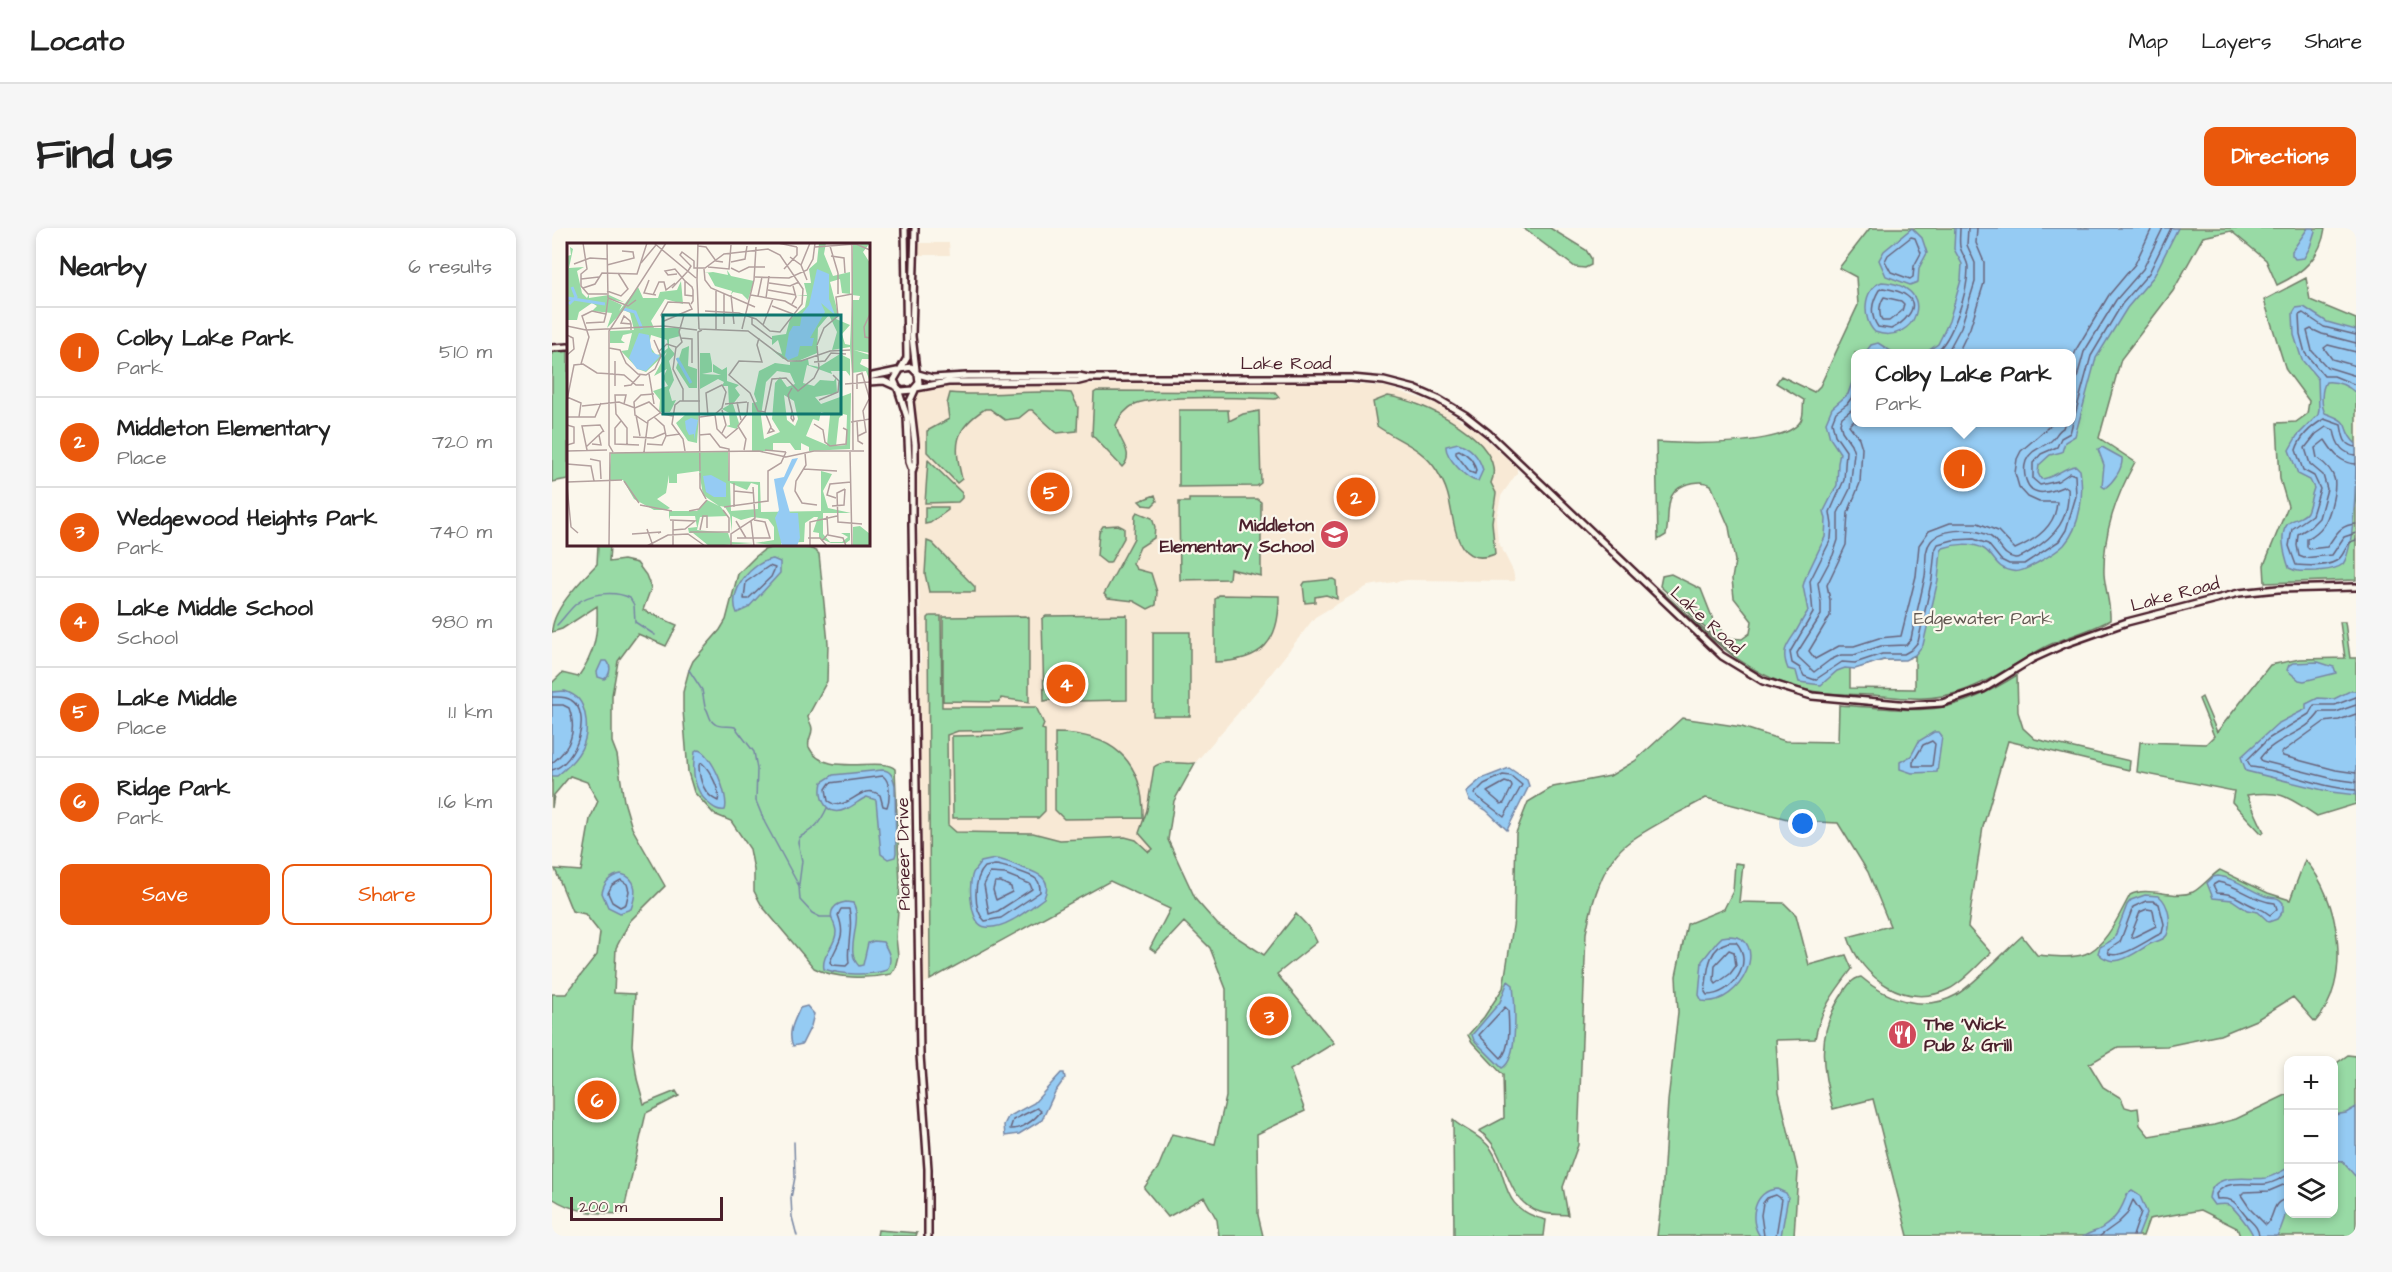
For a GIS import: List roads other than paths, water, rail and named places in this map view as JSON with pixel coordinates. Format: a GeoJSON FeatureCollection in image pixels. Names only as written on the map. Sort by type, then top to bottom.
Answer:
{"type":"FeatureCollection","features":[{"type":"Feature","properties":{"kind":"street"},"geometry":{"type":"LineString","coordinates":[[898,388],[894,380],[907,355],[906,228]]}},
{"type":"Feature","properties":{"kind":"street"},"geometry":{"type":"LineString","coordinates":[[870,382],[885,381],[907,392],[916,388],[919,383],[912,336],[915,228]]}},
{"type":"Feature","properties":{"kind":"street"},"geometry":{"type":"LineString","coordinates":[[870,376],[907,367],[917,373]]}},
{"type":"Feature","properties":{"kind":"street","name":"Lake Road"},"geometry":{"type":"LineString","coordinates":[[917,373],[933,378],[1003,376],[1359,378],[1402,385],[1458,410],[1486,431],[1607,549],[1728,660],[1769,683],[1821,698],[1910,705],[1942,703],[1983,689],[2032,659],[2065,644],[2127,622],[2248,592],[2356,587]]}},
{"type":"Feature","properties":{"kind":"street","name":"Lake Road"},"geometry":{"type":"LineString","coordinates":[[916,388],[948,382],[1079,381],[1088,378]]}},
{"type":"Feature","properties":{"kind":"street","name":"Pioneer Drive"},"geometry":{"type":"LineString","coordinates":[[898,388],[907,417],[909,462],[912,472],[921,1055],[928,1169],[928,1236]]}},
{"type":"Feature","properties":{"kind":"street","name":"Pioneer Drive"},"geometry":{"type":"LineString","coordinates":[[912,472],[915,462],[915,436],[910,401],[916,388]]}},
{"type":"Feature","properties":{"kind":"water"},"geometry":{"type":"Polygon","coordinates":[[[1912,228],[1922,238],[1927,253],[1919,268],[1918,282],[1910,285],[1886,276],[1879,260],[1884,251],[1912,228]]]}},
{"type":"Feature","properties":{"kind":"water"},"geometry":{"type":"Polygon","coordinates":[[[1955,228],[2178,228],[2154,276],[2127,308],[2096,358],[2075,436],[2065,442],[2062,452],[2050,455],[2039,465],[2038,473],[2041,479],[2051,477],[2071,467],[2076,466],[2080,470],[2082,489],[2078,519],[2064,545],[2037,563],[2019,571],[2002,568],[1988,552],[1974,545],[1963,544],[1943,548],[1923,645],[1915,655],[1905,660],[1883,660],[1855,669],[1845,668],[1837,671],[1821,685],[1799,682],[1796,671],[1788,669],[1785,658],[1786,650],[1808,611],[1803,586],[1825,537],[1824,511],[1837,485],[1840,453],[1830,438],[1826,422],[1832,408],[1848,394],[1851,385],[1851,427],[2076,427],[2076,349],[1931,349],[1938,344],[1949,321],[1961,280],[1962,264],[1954,249],[1955,228]]]}},
{"type":"Feature","properties":{"kind":"water"},"geometry":{"type":"Polygon","coordinates":[[[2308,228],[2314,228],[2315,231],[2310,247],[2304,258],[2295,259],[2292,251],[2308,228]]]}},
{"type":"Feature","properties":{"kind":"water"},"geometry":{"type":"Polygon","coordinates":[[[1882,282],[1901,286],[1912,294],[1916,304],[1916,314],[1910,324],[1901,331],[1889,334],[1875,332],[1868,320],[1866,305],[1868,297],[1875,285],[1882,282]]]}},
{"type":"Feature","properties":{"kind":"water"},"geometry":{"type":"Polygon","coordinates":[[[2304,307],[2327,322],[2356,330],[2356,393],[2342,384],[2326,382],[2322,398],[2325,413],[2344,423],[2356,444],[2351,541],[2343,564],[2317,571],[2296,571],[2289,568],[2283,537],[2286,526],[2307,512],[2314,488],[2310,480],[2298,474],[2289,450],[2297,436],[2318,415],[2319,409],[2318,379],[2302,360],[2294,335],[2293,313],[2296,308],[2304,307]]]}},
{"type":"Feature","properties":{"kind":"water"},"geometry":{"type":"Polygon","coordinates":[[[1878,343],[1888,349],[1868,349],[1871,345],[1878,343]]]}},
{"type":"Feature","properties":{"kind":"water"},"geometry":{"type":"Polygon","coordinates":[[[1458,443],[1471,450],[1479,461],[1483,470],[1478,481],[1463,473],[1449,456],[1446,446],[1458,443]]]}},
{"type":"Feature","properties":{"kind":"water"},"geometry":{"type":"Polygon","coordinates":[[[2102,447],[2122,458],[2117,475],[2105,488],[2102,486],[2104,465],[2098,449],[2102,447]]]}},
{"type":"Feature","properties":{"kind":"water"},"geometry":{"type":"Polygon","coordinates":[[[773,559],[780,562],[780,573],[748,608],[737,613],[735,596],[743,579],[757,566],[773,559]]]}},
{"type":"Feature","properties":{"kind":"water"},"geometry":{"type":"Polygon","coordinates":[[[602,661],[607,661],[610,668],[608,676],[604,679],[598,677],[597,672],[602,661]]]}},
{"type":"Feature","properties":{"kind":"water"},"geometry":{"type":"Polygon","coordinates":[[[2318,662],[2334,667],[2336,673],[2304,681],[2299,680],[2287,670],[2293,663],[2318,662]]]}},
{"type":"Feature","properties":{"kind":"water"},"geometry":{"type":"Polygon","coordinates":[[[565,691],[576,697],[582,706],[586,733],[577,756],[557,776],[552,776],[552,692],[565,691]]]}},
{"type":"Feature","properties":{"kind":"water"},"geometry":{"type":"Polygon","coordinates":[[[2350,691],[2356,691],[2356,795],[2331,792],[2246,771],[2241,757],[2277,724],[2306,709],[2306,704],[2318,698],[2334,699],[2350,691]]]}},
{"type":"Feature","properties":{"kind":"water"},"geometry":{"type":"Polygon","coordinates":[[[1934,732],[1939,732],[1942,736],[1937,772],[1912,773],[1900,769],[1900,762],[1911,756],[1919,741],[1934,732]]]}},
{"type":"Feature","properties":{"kind":"water"},"geometry":{"type":"Polygon","coordinates":[[[698,750],[714,766],[725,795],[725,810],[718,810],[712,806],[699,792],[694,773],[695,752],[698,750]]]}},
{"type":"Feature","properties":{"kind":"water"},"geometry":{"type":"Polygon","coordinates":[[[1509,768],[1527,780],[1529,786],[1507,830],[1486,810],[1469,800],[1466,792],[1481,779],[1509,768]]]}},
{"type":"Feature","properties":{"kind":"water"},"geometry":{"type":"Polygon","coordinates":[[[882,770],[890,773],[895,785],[896,853],[895,857],[888,859],[881,854],[876,800],[867,797],[846,809],[834,811],[825,805],[821,795],[822,782],[833,775],[882,770]]]}},
{"type":"Feature","properties":{"kind":"water"},"geometry":{"type":"Polygon","coordinates":[[[995,859],[1039,874],[1047,886],[1044,898],[1016,918],[1001,925],[986,927],[981,925],[974,913],[971,879],[981,862],[995,859]]]}},
{"type":"Feature","properties":{"kind":"water"},"geometry":{"type":"Polygon","coordinates":[[[621,874],[631,879],[635,893],[631,909],[620,913],[608,907],[602,893],[608,880],[621,874]]]}},
{"type":"Feature","properties":{"kind":"water"},"geometry":{"type":"Polygon","coordinates":[[[2218,876],[2237,882],[2265,896],[2279,899],[2283,903],[2283,911],[2277,919],[2269,922],[2258,912],[2247,910],[2232,900],[2213,898],[2207,883],[2213,877],[2218,876]]]}},
{"type":"Feature","properties":{"kind":"water"},"geometry":{"type":"Polygon","coordinates":[[[2145,895],[2159,896],[2165,904],[2169,919],[2167,935],[2124,959],[2104,958],[2098,953],[2100,947],[2114,939],[2127,905],[2131,900],[2145,895]]]}},
{"type":"Feature","properties":{"kind":"water"},"geometry":{"type":"Polygon","coordinates":[[[846,902],[853,903],[856,911],[853,952],[859,966],[863,965],[868,943],[883,942],[890,963],[887,970],[856,974],[824,969],[825,959],[835,937],[836,929],[832,912],[834,907],[846,902]]]}},
{"type":"Feature","properties":{"kind":"water"},"geometry":{"type":"Polygon","coordinates":[[[1722,937],[1742,939],[1748,947],[1750,958],[1747,971],[1740,983],[1729,993],[1717,1000],[1702,1001],[1699,995],[1702,961],[1722,937]]]}},
{"type":"Feature","properties":{"kind":"water"},"geometry":{"type":"Polygon","coordinates":[[[1508,981],[1513,985],[1515,1030],[1511,1054],[1502,1068],[1474,1040],[1472,1035],[1500,1002],[1508,981]]]}},
{"type":"Feature","properties":{"kind":"water"},"geometry":{"type":"Polygon","coordinates":[[[807,1006],[814,1014],[811,1026],[802,1044],[793,1046],[791,1032],[794,1022],[800,1008],[807,1006]]]}},
{"type":"Feature","properties":{"kind":"water"},"geometry":{"type":"Polygon","coordinates":[[[1061,1073],[1064,1073],[1065,1078],[1055,1092],[1042,1120],[1019,1134],[1005,1136],[1004,1125],[1008,1117],[1034,1103],[1061,1073]]]}},
{"type":"Feature","properties":{"kind":"water"},"geometry":{"type":"Polygon","coordinates":[[[2356,1107],[2356,1177],[2342,1161],[2338,1160],[2338,1114],[2356,1107]]]}},
{"type":"Feature","properties":{"kind":"water"},"geometry":{"type":"Polygon","coordinates":[[[2284,1170],[2284,1218],[2277,1236],[2253,1236],[2239,1214],[2229,1205],[2214,1205],[2209,1198],[2217,1183],[2224,1180],[2266,1178],[2284,1170]]]}},
{"type":"Feature","properties":{"kind":"water"},"geometry":{"type":"Polygon","coordinates":[[[1777,1189],[1786,1193],[1788,1197],[1781,1236],[1760,1236],[1754,1222],[1755,1207],[1763,1195],[1777,1189]]]}},
{"type":"Feature","properties":{"kind":"water"},"geometry":{"type":"Polygon","coordinates":[[[2132,1191],[2140,1196],[2147,1213],[2138,1236],[2084,1236],[2111,1221],[2121,1209],[2127,1194],[2132,1191]]]}},
{"type":"Feature","properties":{"kind":"waterway"},"geometry":{"type":"LineString","coordinates":[[557,625],[573,606],[582,600],[610,593],[630,598],[634,605],[635,622],[655,635]]}},
{"type":"Feature","properties":{"kind":"waterway"},"geometry":{"type":"LineString","coordinates":[[689,670],[702,690],[705,707],[711,720],[719,726],[735,727],[754,752],[757,769],[756,801],[765,823],[799,886],[800,900],[812,913],[820,917],[831,917]]}},
{"type":"Feature","properties":{"kind":"waterway"},"geometry":{"type":"LineString","coordinates":[[799,884],[802,861],[798,842],[800,837],[819,822],[827,808]]}},
{"type":"Feature","properties":{"kind":"waterway"},"geometry":{"type":"LineString","coordinates":[[794,1142],[795,1177],[791,1198],[792,1217],[797,1236]]}},
{"type":"Feature","properties":{"kind":"place","name":"Colby Lake Park"},"geometry":{"type":"Point","coordinates":[1963,469]}},
{"type":"Feature","properties":{"kind":"place","name":"Lake Middle"},"geometry":{"type":"Point","coordinates":[1050,492]}},
{"type":"Feature","properties":{"kind":"place","name":"Middleton Elementary"},"geometry":{"type":"Point","coordinates":[1356,497]}},
{"type":"Feature","properties":{"kind":"place","name":"Middleton Elementary School"},"geometry":{"type":"Point","coordinates":[1335,535]}},
{"type":"Feature","properties":{"kind":"place","name":"Lake Middle School"},"geometry":{"type":"Point","coordinates":[1066,684]}},
{"type":"Feature","properties":{"kind":"place","name":"Wedgewood Heights Park"},"geometry":{"type":"Point","coordinates":[1269,1016]}},
{"type":"Feature","properties":{"kind":"place","name":"The 'Wick Pub & Grill"},"geometry":{"type":"Point","coordinates":[1903,1034]}},
{"type":"Feature","properties":{"kind":"place","name":"Ridge Park"},"geometry":{"type":"Point","coordinates":[597,1100]}},
{"type":"Feature","properties":{"kind":"park label","name":"Edgewater Park"},"geometry":{"type":"Point","coordinates":[1983,618]}}]}
